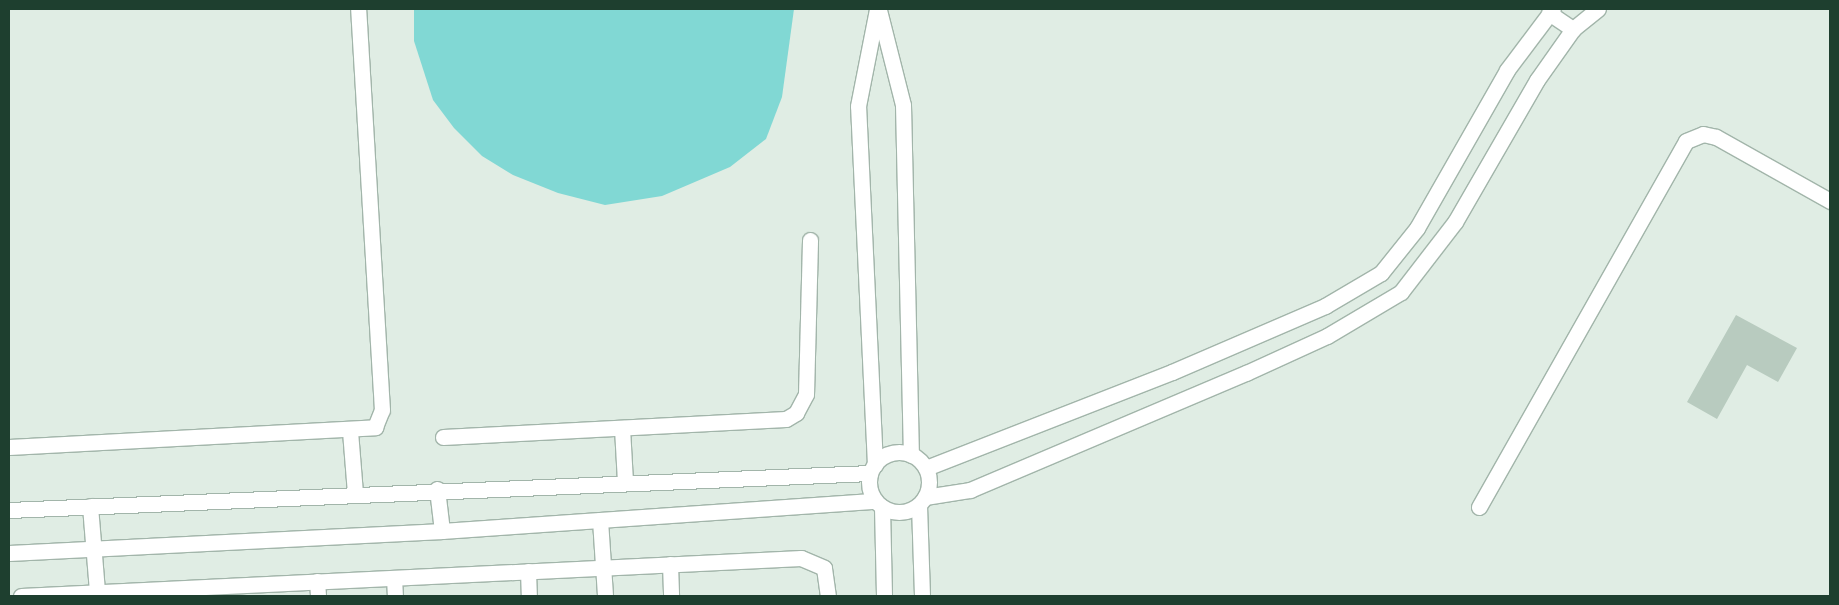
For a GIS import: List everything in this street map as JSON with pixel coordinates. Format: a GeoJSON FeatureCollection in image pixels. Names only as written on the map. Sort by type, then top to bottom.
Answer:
{"type":"FeatureCollection","features":[{"type":"Feature","properties":{"kind":"lane"},"geometry":{"type":"LineString","coordinates":[[9,447],[350,431],[375,427],[382,410],[358,9]]}},
{"type":"Feature","properties":{"kind":"lane"},"geometry":{"type":"LineString","coordinates":[[878,9],[903,105],[911,454]]}},
{"type":"Feature","properties":{"kind":"lane"},"geometry":{"type":"LineString","coordinates":[[878,9],[858,106],[872,469],[870,492],[879,504],[884,596]]}},
{"type":"Feature","properties":{"kind":"lane"},"geometry":{"type":"LineString","coordinates":[[9,553],[442,531],[879,504],[900,512],[922,501],[970,490],[1327,336],[1401,292],[1455,222],[1537,80],[1573,28],[1598,9]]}},
{"type":"Feature","properties":{"kind":"lane"},"geometry":{"type":"LineString","coordinates":[[926,468],[1172,372],[1325,306],[1381,273],[1417,228],[1507,70],[1551,11],[1573,28]]}},
{"type":"Feature","properties":{"kind":"lane"},"geometry":{"type":"LineString","coordinates":[[1479,507],[1686,141],[1703,134],[1716,136],[1830,201]]}},
{"type":"Feature","properties":{"kind":"lane"},"geometry":{"type":"LineString","coordinates":[[443,437],[773,421],[796,413],[806,394],[810,240]]}},
{"type":"Feature","properties":{"kind":"lane"},"geometry":{"type":"LineString","coordinates":[[1381,273],[1401,292]]}},
{"type":"Feature","properties":{"kind":"lane"},"geometry":{"type":"LineString","coordinates":[[622,428],[625,482]]}},
{"type":"Feature","properties":{"kind":"lane"},"geometry":{"type":"LineString","coordinates":[[350,431],[355,493]]}},
{"type":"Feature","properties":{"kind":"lane"},"geometry":{"type":"LineString","coordinates":[[9,510],[872,469],[891,454],[911,454],[926,468],[929,488],[922,501],[922,596]]}},
{"type":"Feature","properties":{"kind":"lane"},"geometry":{"type":"LineString","coordinates":[[437,489],[442,531]]}},
{"type":"Feature","properties":{"kind":"lane"},"geometry":{"type":"LineString","coordinates":[[90,506],[97,592]]}},
{"type":"Feature","properties":{"kind":"lane"},"geometry":{"type":"LineString","coordinates":[[600,520],[605,596]]}},
{"type":"Feature","properties":{"kind":"lane"},"geometry":{"type":"LineString","coordinates":[[21,596],[97,592],[318,589],[394,578],[801,558],[824,568],[828,596]]}},
{"type":"Feature","properties":{"kind":"lane"},"geometry":{"type":"LineString","coordinates":[[670,564],[671,596]]}},
{"type":"Feature","properties":{"kind":"lane"},"geometry":{"type":"LineString","coordinates":[[528,571],[529,596]]}},
{"type":"Feature","properties":{"kind":"lane"},"geometry":{"type":"LineString","coordinates":[[394,578],[395,596]]}},
{"type":"Feature","properties":{"kind":"water"},"geometry":{"type":"Polygon","coordinates":[[[414,9],[794,9],[782,97],[766,139],[730,167],[662,196],[605,205],[558,193],[513,175],[482,156],[454,128],[433,100],[414,41],[414,9]]]}},
{"type":"Feature","properties":{"kind":"building"},"geometry":{"type":"Polygon","coordinates":[[[1736,315],[1797,348],[1778,382],[1747,365],[1717,419],[1687,402],[1736,315]]]}}]}
